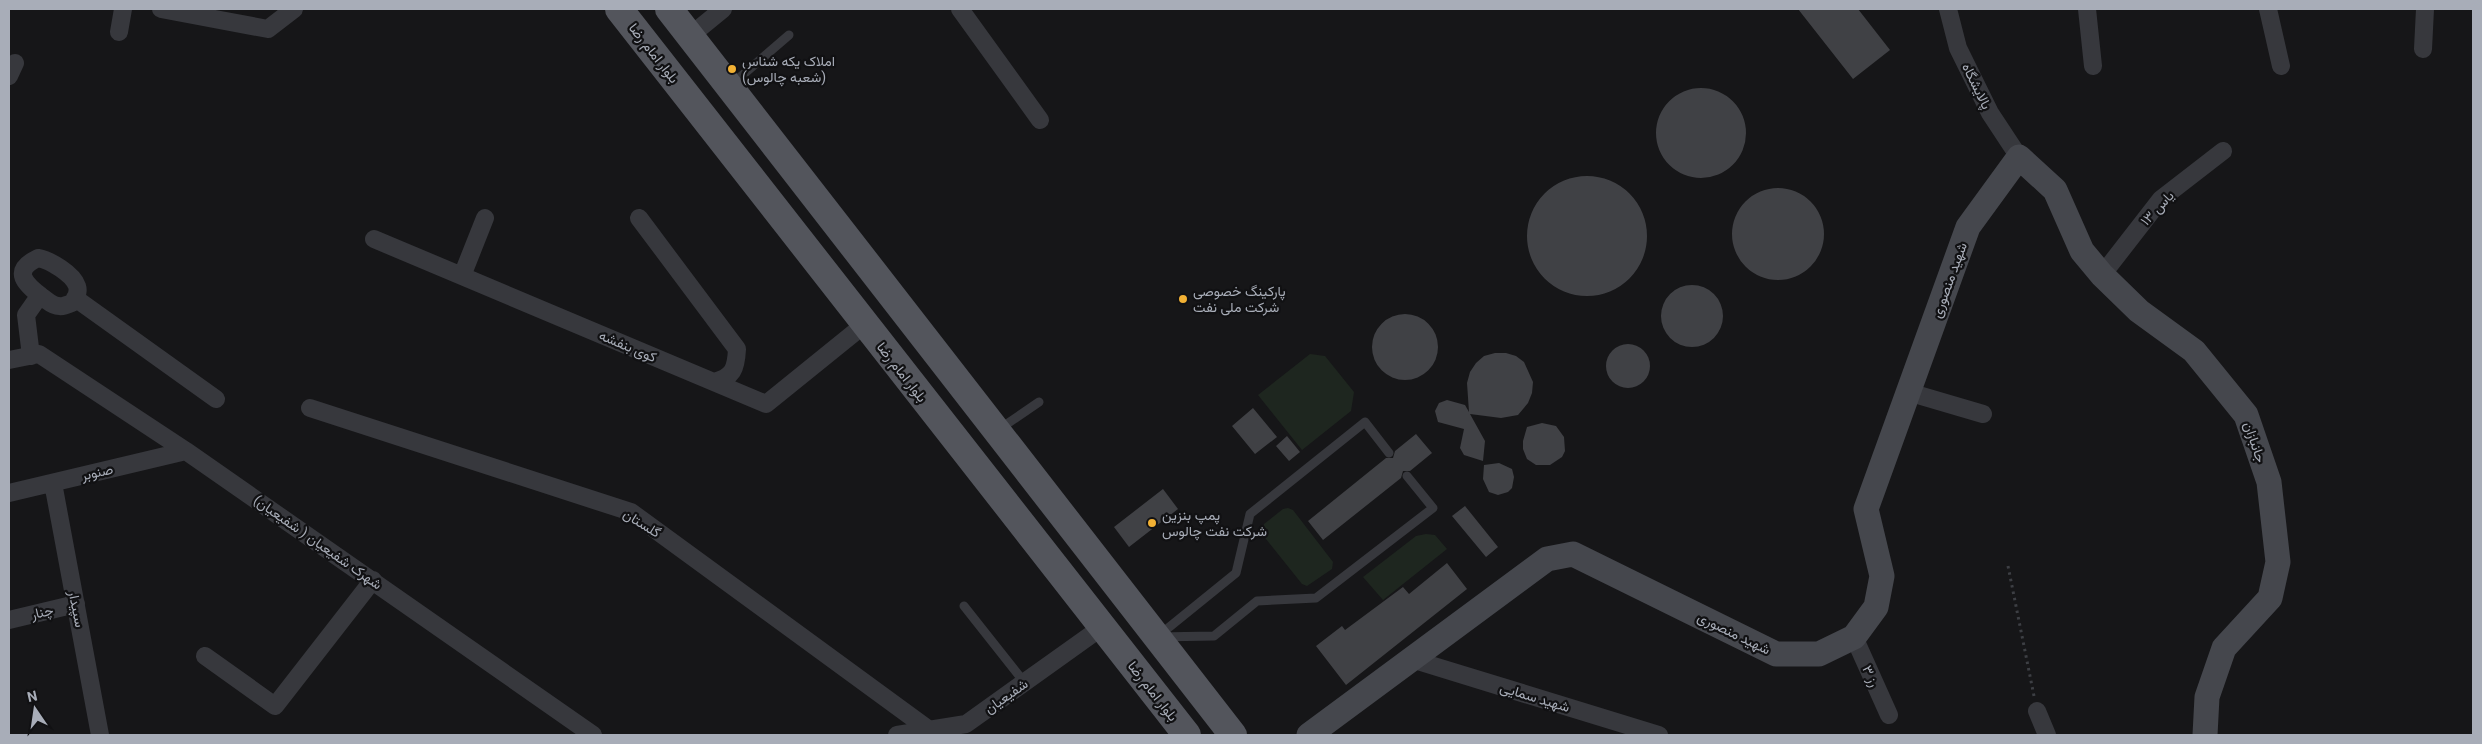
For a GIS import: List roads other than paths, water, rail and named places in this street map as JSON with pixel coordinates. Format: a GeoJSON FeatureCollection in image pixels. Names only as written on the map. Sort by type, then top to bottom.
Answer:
{"type":"FeatureCollection","features":[{"type":"Feature","properties":{"kind":"main road","name":"بلوار امام رضا"},"geometry":{"type":"LineString","coordinates":[[619,9],[1187,735]]}},
{"type":"Feature","properties":{"kind":"main road"},"geometry":{"type":"LineString","coordinates":[[669,9],[1233,735]]}},
{"type":"Feature","properties":{"kind":"main road"},"geometry":{"type":"LineString","coordinates":[[966,454],[996,431]]}},
{"type":"Feature","properties":{"kind":"main road"},"geometry":{"type":"LineString","coordinates":[[1129,660],[1157,637]]}},
{"type":"Feature","properties":{"kind":"street"},"geometry":{"type":"LineString","coordinates":[[119,32],[123,9]]}},
{"type":"Feature","properties":{"kind":"street"},"geometry":{"type":"LineString","coordinates":[[161,9],[268,29],[294,9]]}},
{"type":"Feature","properties":{"kind":"street"},"geometry":{"type":"LineString","coordinates":[[690,36],[723,9]]}},
{"type":"Feature","properties":{"kind":"street"},"geometry":{"type":"LineString","coordinates":[[960,9],[1040,120]]}},
{"type":"Feature","properties":{"kind":"street","name":"پالایشگاه"},"geometry":{"type":"LineString","coordinates":[[1948,9],[1958,48],[1990,113],[2019,157]]}},
{"type":"Feature","properties":{"kind":"street"},"geometry":{"type":"LineString","coordinates":[[2087,9],[2093,66]]}},
{"type":"Feature","properties":{"kind":"street"},"geometry":{"type":"LineString","coordinates":[[2268,9],[2281,66]]}},
{"type":"Feature","properties":{"kind":"street"},"geometry":{"type":"LineString","coordinates":[[2423,49],[2426,9]]}},
{"type":"Feature","properties":{"kind":"street","name":"یاس ۱۳"},"geometry":{"type":"LineString","coordinates":[[2102,275],[2161,199],[2223,151]]}},
{"type":"Feature","properties":{"kind":"street","name":"جانبازان"},"geometry":{"type":"LineString","coordinates":[[2019,157],[2055,190],[2082,250],[2102,275],[2139,311],[2194,351],[2246,415],[2269,482],[2278,562],[2270,598],[2224,648],[2207,697],[2205,735]]}},
{"type":"Feature","properties":{"kind":"street","name":"شهید منصوری"},"geometry":{"type":"LineString","coordinates":[[1309,735],[1547,559],[1573,554],[1776,654],[1819,654],[1854,637],[1876,607],[1882,576],[1866,509],[1968,227],[2019,157]]}},
{"type":"Feature","properties":{"kind":"street"},"geometry":{"type":"LineString","coordinates":[[462,276],[485,218]]}},
{"type":"Feature","properties":{"kind":"street"},"geometry":{"type":"LineString","coordinates":[[639,218],[737,349],[736,365],[726,379],[714,382]]}},
{"type":"Feature","properties":{"kind":"street","name":"کوی بنفشه"},"geometry":{"type":"LineString","coordinates":[[374,239],[766,404],[865,324]]}},
{"type":"Feature","properties":{"kind":"street"},"geometry":{"type":"LineString","coordinates":[[38,258],[46,260],[72,278],[77,286],[76,298],[74,302],[59,306],[53,305],[23,280],[23,270],[29,263],[38,258]]}},
{"type":"Feature","properties":{"kind":"street"},"geometry":{"type":"LineString","coordinates":[[9,360],[35,355],[26,315],[40,295]]}},
{"type":"Feature","properties":{"kind":"street"},"geometry":{"type":"LineString","coordinates":[[76,298],[216,399]]}},
{"type":"Feature","properties":{"kind":"street","name":"شهرک شفیعیان ( شفیعیان)"},"geometry":{"type":"LineString","coordinates":[[35,355],[186,451],[593,735]]}},
{"type":"Feature","properties":{"kind":"street"},"geometry":{"type":"LineString","coordinates":[[1908,392],[1983,414]]}},
{"type":"Feature","properties":{"kind":"street","name":"گلستان"},"geometry":{"type":"LineString","coordinates":[[310,408],[631,512],[928,732]]}},
{"type":"Feature","properties":{"kind":"street","name":"صنوبر"},"geometry":{"type":"LineString","coordinates":[[9,493],[186,451]]}},
{"type":"Feature","properties":{"kind":"street","name":"سپیدار"},"geometry":{"type":"LineString","coordinates":[[54,482],[100,735]]}},
{"type":"Feature","properties":{"kind":"street"},"geometry":{"type":"LineString","coordinates":[[205,656],[275,706],[373,580]]}},
{"type":"Feature","properties":{"kind":"street","name":"چنار"},"geometry":{"type":"LineString","coordinates":[[9,620],[76,604]]}},
{"type":"Feature","properties":{"kind":"street","name":"شفیعیان"},"geometry":{"type":"LineString","coordinates":[[897,735],[928,732],[966,724],[1102,626]]}},
{"type":"Feature","properties":{"kind":"street","name":"رز ۳"},"geometry":{"type":"LineString","coordinates":[[1854,637],[1889,715]]}},
{"type":"Feature","properties":{"kind":"street","name":"شهید سمایی"},"geometry":{"type":"LineString","coordinates":[[1411,659],[1659,735]]}},
{"type":"Feature","properties":{"kind":"street"},"geometry":{"type":"LineString","coordinates":[[2037,711],[2047,735]]}},
{"type":"Feature","properties":{"kind":"lane"},"geometry":{"type":"LineString","coordinates":[[728,86],[789,35]]}},
{"type":"Feature","properties":{"kind":"lane"},"geometry":{"type":"LineString","coordinates":[[996,431],[1039,402]]}},
{"type":"Feature","properties":{"kind":"lane"},"geometry":{"type":"LineString","coordinates":[[1157,637],[1236,573],[1250,514],[1342,440],[1365,422],[1389,453]]}},
{"type":"Feature","properties":{"kind":"lane"},"geometry":{"type":"LineString","coordinates":[[1157,637],[1214,636],[1257,601],[1316,598],[1432,508],[1407,476]]}},
{"type":"Feature","properties":{"kind":"lane"},"geometry":{"type":"LineString","coordinates":[[964,606],[1025,683]]}},
{"type":"Feature","properties":{"kind":"place","name":"املاک یکه شناس (شعبه چالوس)"},"geometry":{"type":"Point","coordinates":[732,69]}},
{"type":"Feature","properties":{"kind":"place","name":"پارکینگ خصوصی شرکت ملی نفت"},"geometry":{"type":"Point","coordinates":[1183,299]}},
{"type":"Feature","properties":{"kind":"place","name":"پمپ بنزین شرکت نفت چالوس"},"geometry":{"type":"Point","coordinates":[1152,523]}}]}
